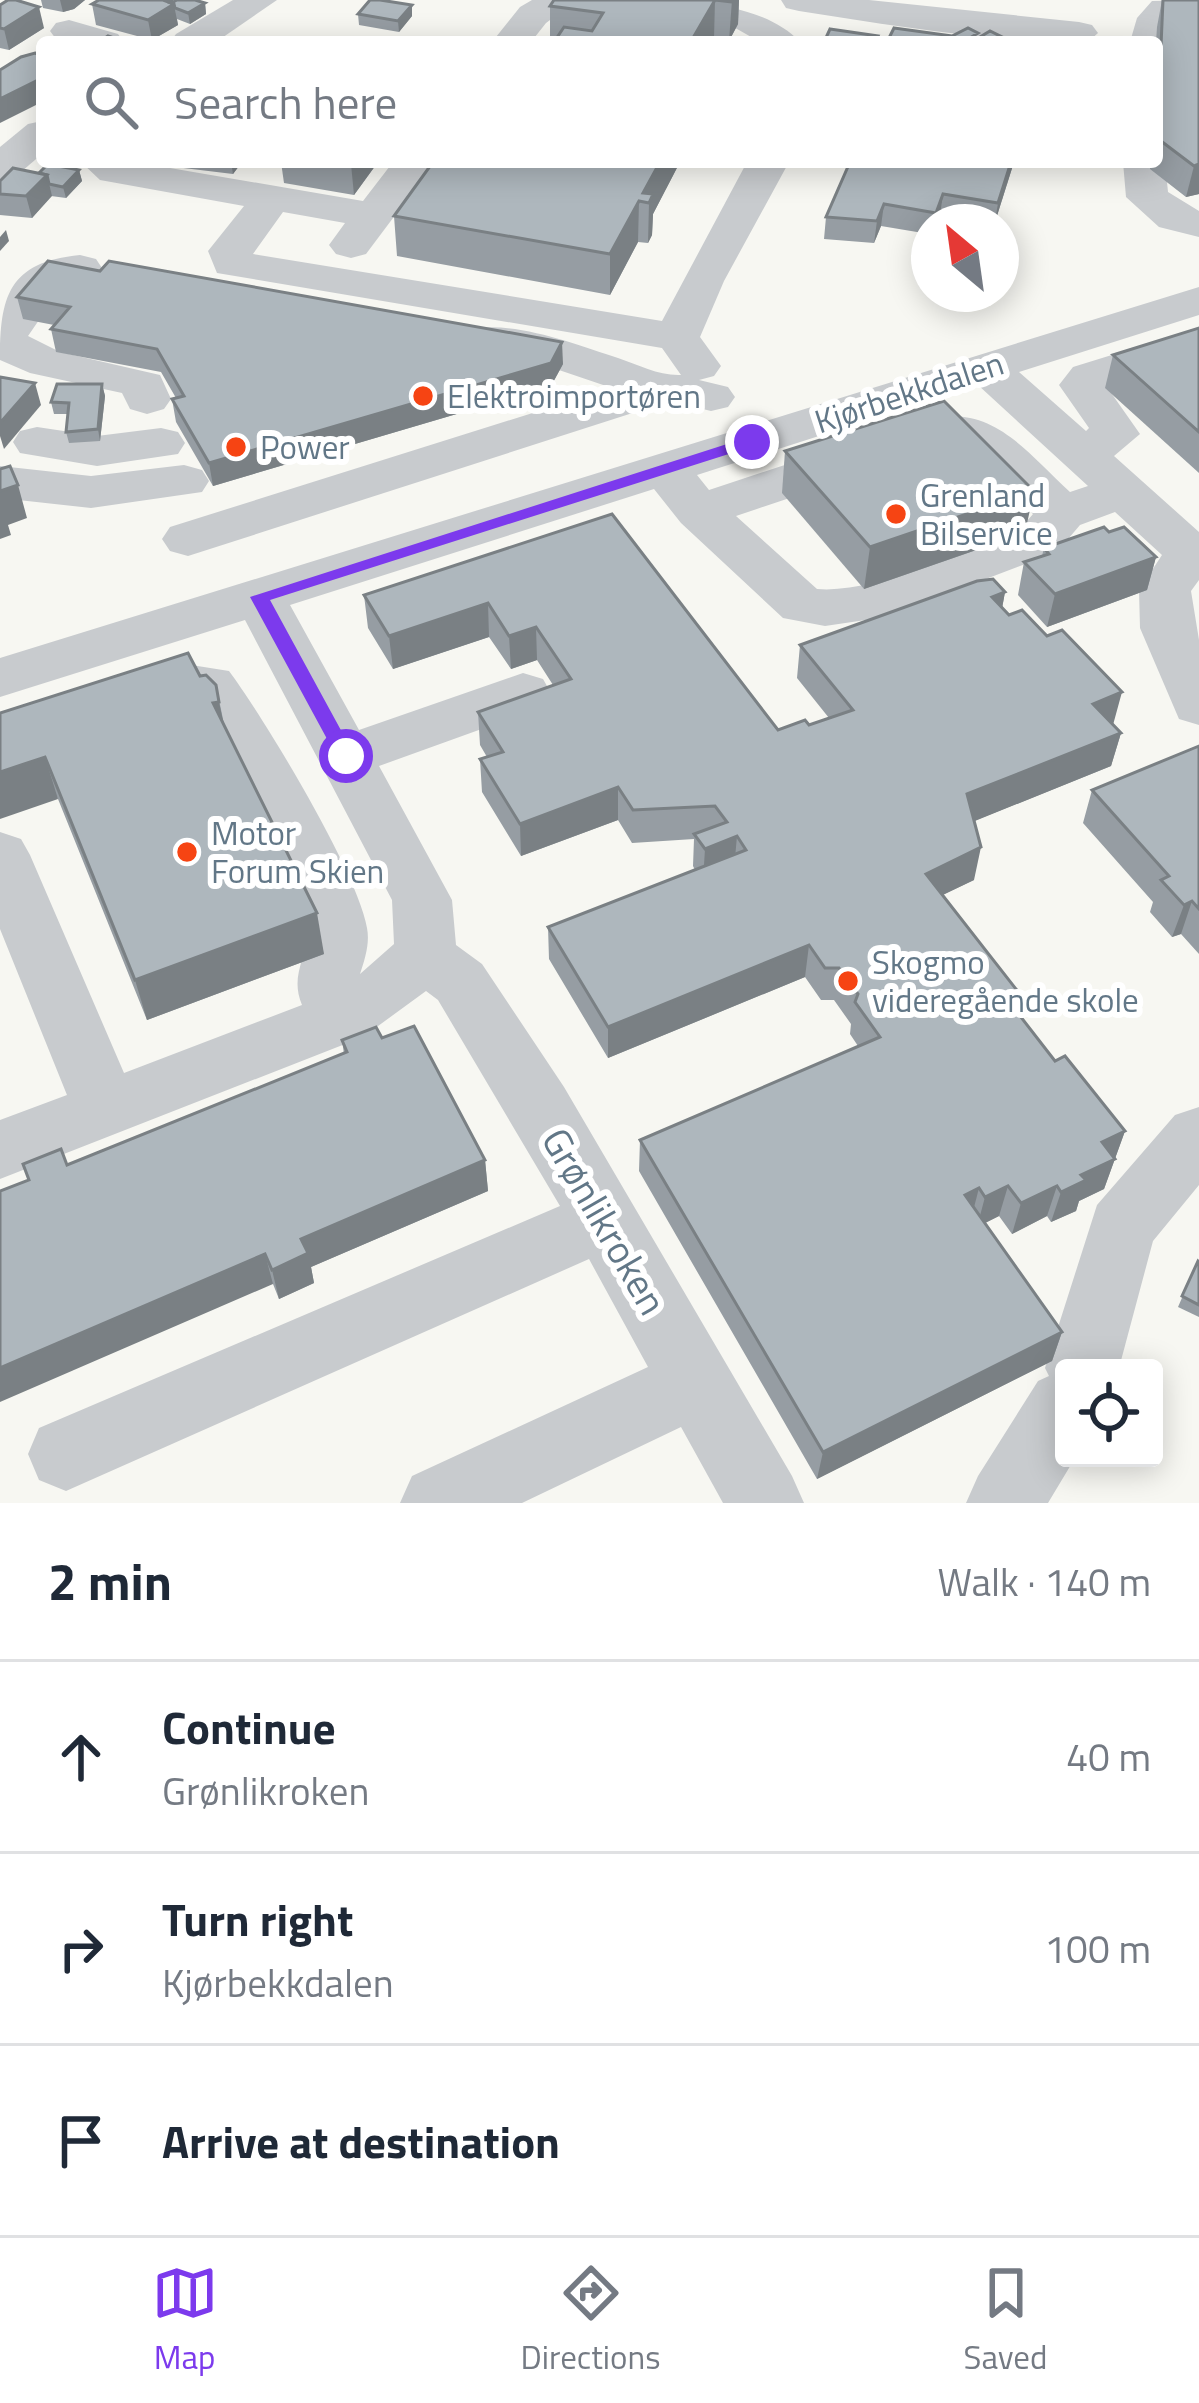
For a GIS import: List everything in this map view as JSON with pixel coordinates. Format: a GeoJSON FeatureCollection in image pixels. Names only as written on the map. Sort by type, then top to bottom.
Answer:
{"type":"FeatureCollection","features":[{"type":"Feature","properties":{"kind":"street"},"geometry":{"type":"LineString","coordinates":[[516,36],[533,15],[559,0]]}},
{"type":"Feature","properties":{"kind":"street"},"geometry":{"type":"LineString","coordinates":[[638,0],[736,14],[778,36]]}},
{"type":"Feature","properties":{"kind":"street"},"geometry":{"type":"LineString","coordinates":[[1149,36],[1156,14],[1190,0]]}},
{"type":"Feature","properties":{"kind":"street"},"geometry":{"type":"LineString","coordinates":[[807,1],[912,18],[1078,32]]}},
{"type":"Feature","properties":{"kind":"street"},"geometry":{"type":"LineString","coordinates":[[196,36],[235,4]]}},
{"type":"Feature","properties":{"kind":"street"},"geometry":{"type":"LineString","coordinates":[[111,168],[258,184],[371,215]]}},
{"type":"Feature","properties":{"kind":"street"},"geometry":{"type":"LineString","coordinates":[[328,278],[409,168]]}},
{"type":"Feature","properties":{"kind":"street"},"geometry":{"type":"LineString","coordinates":[[677,338],[702,280],[765,168]]}},
{"type":"Feature","properties":{"kind":"street"},"geometry":{"type":"LineString","coordinates":[[1145,168],[1147,197],[1174,218],[1199,224]]}},
{"type":"Feature","properties":{"kind":"street"},"geometry":{"type":"LineString","coordinates":[[258,184],[230,251],[233,264],[677,338],[703,372],[711,397],[752,442]]}},
{"type":"Feature","properties":{"kind":"street"},"geometry":{"type":"LineString","coordinates":[[127,276],[71,268],[52,274],[40,282],[4,337],[16,352],[143,385],[164,441]]}},
{"type":"Feature","properties":{"kind":"street"},"geometry":{"type":"LineString","coordinates":[[190,287],[567,355],[613,369],[658,391]]}},
{"type":"Feature","properties":{"kind":"street","name":"Kjørbekkdalen"},"geometry":{"type":"LineString","coordinates":[[0,678],[1199,300]]}},
{"type":"Feature","properties":{"kind":"street"},"geometry":{"type":"LineString","coordinates":[[1082,454],[1116,434],[1111,420],[1084,392],[1090,377],[1199,342]]}},
{"type":"Feature","properties":{"kind":"street"},"geometry":{"type":"LineString","coordinates":[[986,367],[1082,454],[1178,529]]}},
{"type":"Feature","properties":{"kind":"street"},"geometry":{"type":"LineString","coordinates":[[188,538],[658,391],[678,389],[711,397]]}},
{"type":"Feature","properties":{"kind":"street"},"geometry":{"type":"LineString","coordinates":[[699,512],[958,428],[978,435],[1062,513],[1178,529]]}},
{"type":"Feature","properties":{"kind":"street"},"geometry":{"type":"LineString","coordinates":[[37,442],[97,451],[164,441]]}},
{"type":"Feature","properties":{"kind":"street"},"geometry":{"type":"LineString","coordinates":[[0,482],[91,492],[164,441]]}},
{"type":"Feature","properties":{"kind":"street"},"geometry":{"type":"LineString","coordinates":[[664,469],[699,512],[802,605],[824,608],[867,604],[1039,540],[1062,513]]}},
{"type":"Feature","properties":{"kind":"street"},"geometry":{"type":"LineString","coordinates":[[1178,529],[1165,590],[1167,628],[1199,704]]}},
{"type":"Feature","properties":{"kind":"street"},"geometry":{"type":"LineString","coordinates":[[0,1150],[340,1018],[386,990],[424,955],[427,927],[422,900],[259,597]]}},
{"type":"Feature","properties":{"kind":"street"},"geometry":{"type":"LineString","coordinates":[[0,745],[198,682],[215,691],[335,919],[338,948],[326,987],[340,1018]]}},
{"type":"Feature","properties":{"kind":"street"},"geometry":{"type":"LineString","coordinates":[[276,800],[523,693]]}},
{"type":"Feature","properties":{"kind":"street"},"geometry":{"type":"LineString","coordinates":[[0,855],[106,1108]]}},
{"type":"Feature","properties":{"kind":"street","name":"Grønlikroken"},"geometry":{"type":"LineString","coordinates":[[424,955],[460,982],[540,1107],[765,1503]]}},
{"type":"Feature","properties":{"kind":"street"},"geometry":{"type":"LineString","coordinates":[[1085,1359],[1122,1227],[1199,1136]]}},
{"type":"Feature","properties":{"kind":"street"},"geometry":{"type":"LineString","coordinates":[[66,1454],[604,1220]]}},
{"type":"Feature","properties":{"kind":"street"},"geometry":{"type":"LineString","coordinates":[[439,1503],[696,1382]]}},
{"type":"Feature","properties":{"kind":"street"},"geometry":{"type":"LineString","coordinates":[[1005,1503],[1055,1421]]}},
{"type":"Feature","properties":{"kind":"building"},"geometry":{"type":"Polygon","coordinates":[[[8,0],[39,7],[4,29],[0,28],[0,5],[8,0]]]}},
{"type":"Feature","properties":{"kind":"building"},"geometry":{"type":"Polygon","coordinates":[[[99,0],[174,4],[148,20],[92,4],[99,0]]]}},
{"type":"Feature","properties":{"kind":"building"},"geometry":{"type":"Polygon","coordinates":[[[370,0],[412,5],[398,21],[358,14],[370,0]]]}},
{"type":"Feature","properties":{"kind":"building"},"geometry":{"type":"Polygon","coordinates":[[[554,0],[715,0],[694,36],[558,36],[564,27],[592,31],[603,13],[550,6],[554,0]]]}},
{"type":"Feature","properties":{"kind":"building"},"geometry":{"type":"Polygon","coordinates":[[[1163,0],[1199,0],[1199,164],[1194,166],[1163,143],[1163,0]]]}},
{"type":"Feature","properties":{"kind":"building"},"geometry":{"type":"Polygon","coordinates":[[[171,3],[205,3],[188,13],[171,3]]]}},
{"type":"Feature","properties":{"kind":"building"},"geometry":{"type":"Polygon","coordinates":[[[894,28],[952,36],[890,36],[894,28]]]}},
{"type":"Feature","properties":{"kind":"building"},"geometry":{"type":"Polygon","coordinates":[[[968,28],[978,33],[973,36],[952,36],[968,28]]]}},
{"type":"Feature","properties":{"kind":"building"},"geometry":{"type":"Polygon","coordinates":[[[830,29],[878,36],[827,36],[830,29]]]}},
{"type":"Feature","properties":{"kind":"building"},"geometry":{"type":"Polygon","coordinates":[[[36,53],[36,81],[0,99],[0,70],[36,53]]]}},
{"type":"Feature","properties":{"kind":"building"},"geometry":{"type":"Polygon","coordinates":[[[13,168],[47,175],[26,196],[0,194],[0,181],[13,168]]]}},
{"type":"Feature","properties":{"kind":"building"},"geometry":{"type":"Polygon","coordinates":[[[44,168],[79,170],[63,187],[49,184],[47,175],[39,173],[44,168]]]}},
{"type":"Feature","properties":{"kind":"building"},"geometry":{"type":"Polygon","coordinates":[[[429,168],[657,168],[643,193],[653,194],[649,203],[639,201],[610,254],[394,216],[429,168]]]}},
{"type":"Feature","properties":{"kind":"building"},"geometry":{"type":"Polygon","coordinates":[[[847,168],[1009,168],[998,203],[943,194],[939,204],[911,204],[911,209],[884,204],[877,221],[826,217],[847,168]]]}},
{"type":"Feature","properties":{"kind":"building"},"geometry":{"type":"Polygon","coordinates":[[[48,261],[100,271],[109,261],[562,342],[551,363],[209,463],[172,399],[184,396],[157,349],[51,329],[70,307],[17,297],[48,261]]]}},
{"type":"Feature","properties":{"kind":"building"},"geometry":{"type":"Polygon","coordinates":[[[1199,328],[1199,432],[1113,355],[1199,328]]]}},
{"type":"Feature","properties":{"kind":"building"},"geometry":{"type":"Polygon","coordinates":[[[0,377],[35,383],[0,423],[0,377]]]}},
{"type":"Feature","properties":{"kind":"building"},"geometry":{"type":"Polygon","coordinates":[[[57,384],[102,384],[98,429],[66,432],[69,403],[51,402],[57,384]]]}},
{"type":"Feature","properties":{"kind":"building"},"geometry":{"type":"Polygon","coordinates":[[[944,401],[1034,491],[870,547],[785,451],[944,401]]]}},
{"type":"Feature","properties":{"kind":"building"},"geometry":{"type":"Polygon","coordinates":[[[10,466],[18,485],[0,491],[0,469],[10,466]]]}},
{"type":"Feature","properties":{"kind":"building"},"geometry":{"type":"Polygon","coordinates":[[[612,514],[778,730],[853,710],[800,645],[993,579],[1005,592],[992,597],[1009,615],[1022,610],[1047,636],[1062,630],[1122,692],[1093,704],[1121,733],[967,794],[981,847],[926,874],[1023,998],[1010,1003],[1055,1061],[1065,1056],[1125,1131],[1102,1142],[1115,1159],[1081,1175],[1086,1180],[1061,1192],[1057,1186],[1021,1203],[1008,1186],[985,1197],[979,1188],[965,1195],[1062,1332],[823,1452],[640,1140],[880,1037],[855,1002],[858,994],[839,968],[825,968],[809,945],[608,1027],[548,927],[746,850],[737,836],[705,849],[694,834],[727,822],[715,806],[633,810],[618,787],[520,824],[480,759],[503,752],[478,712],[571,679],[536,627],[509,636],[488,603],[389,636],[364,595],[612,514]]]}},
{"type":"Feature","properties":{"kind":"building"},"geometry":{"type":"Polygon","coordinates":[[[1104,527],[1109,532],[1124,527],[1156,557],[1055,594],[1024,562],[1049,554],[1044,548],[1104,527]]]}},
{"type":"Feature","properties":{"kind":"building"},"geometry":{"type":"Polygon","coordinates":[[[188,653],[200,676],[206,675],[216,685],[219,702],[213,703],[317,913],[135,980],[45,757],[0,772],[0,713],[188,653]]]}},
{"type":"Feature","properties":{"kind":"building"},"geometry":{"type":"Polygon","coordinates":[[[1199,746],[1199,909],[1192,901],[1184,905],[1161,880],[1169,876],[1092,790],[1199,746]]]}},
{"type":"Feature","properties":{"kind":"building"},"geometry":{"type":"Polygon","coordinates":[[[414,1026],[485,1160],[301,1239],[308,1253],[272,1270],[265,1254],[0,1368],[0,1191],[29,1180],[23,1164],[61,1149],[67,1165],[347,1052],[342,1040],[376,1027],[382,1038],[414,1026]]]}},
{"type":"Feature","properties":{"kind":"building"},"geometry":{"type":"Polygon","coordinates":[[[1199,1262],[1199,1305],[1182,1296],[1199,1262]]]}},
{"type":"Feature","properties":{"kind":"place","name":"Elektroimportøren"},"geometry":{"type":"Point","coordinates":[423,396]}},
{"type":"Feature","properties":{"kind":"place","name":"Power"},"geometry":{"type":"Point","coordinates":[236,447]}},
{"type":"Feature","properties":{"kind":"place","name":"Grenland Bilservice"},"geometry":{"type":"Point","coordinates":[896,514]}},
{"type":"Feature","properties":{"kind":"place","name":"Motor Forum Skien"},"geometry":{"type":"Point","coordinates":[187,852]}},
{"type":"Feature","properties":{"kind":"place","name":"Skogmo videregående skole"},"geometry":{"type":"Point","coordinates":[848,981]}},
{"type":"Feature","properties":{"kind":"route"},"geometry":{"type":"LineString","coordinates":[[346,756],[259,597],[752,442]]}}]}
